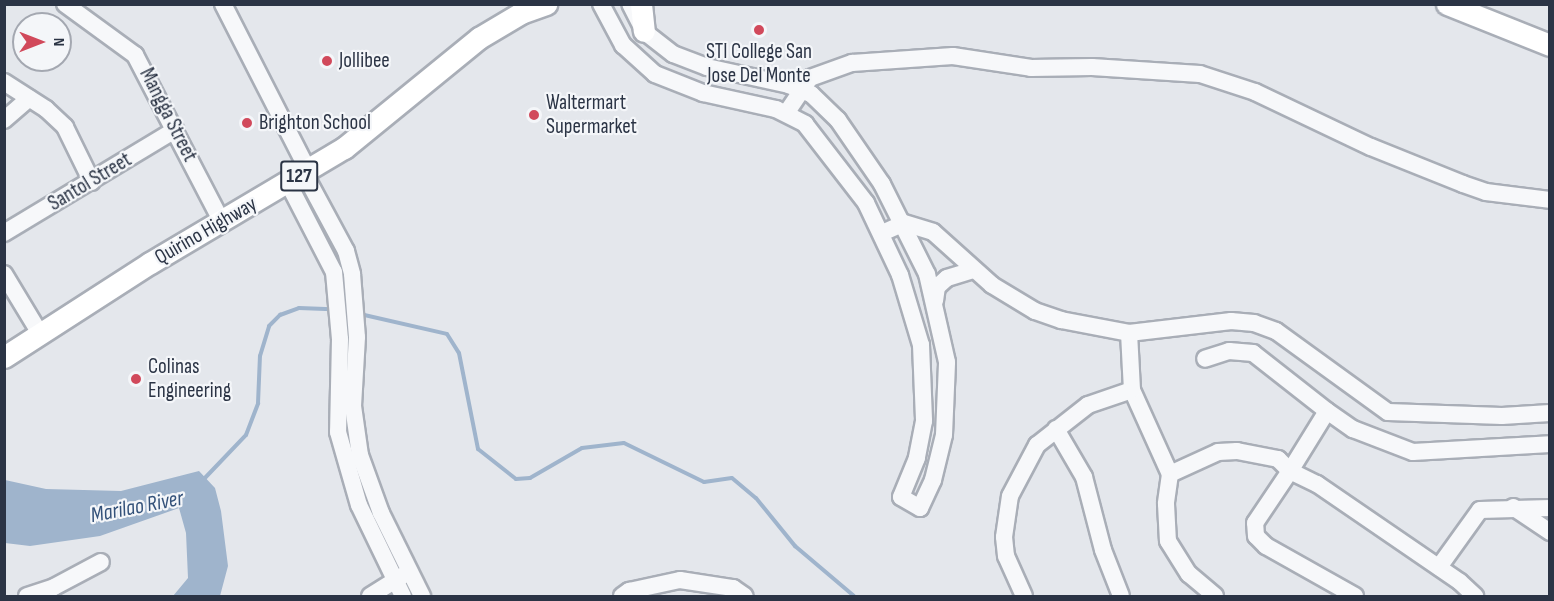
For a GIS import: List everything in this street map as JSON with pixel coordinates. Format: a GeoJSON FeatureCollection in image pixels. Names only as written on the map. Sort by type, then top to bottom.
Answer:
{"type":"FeatureCollection","features":[{"type":"Feature","properties":{"kind":"main road","name":"Quirino Highway"},"geometry":{"type":"LineString","coordinates":[[4,357],[39,332],[300,176],[344,147],[479,38],[521,13],[546,4]]}},
{"type":"Feature","properties":{"kind":"main road"},"geometry":{"type":"LineString","coordinates":[[641,4],[644,31]]}},
{"type":"Feature","properties":{"kind":"main road"},"geometry":{"type":"LineString","coordinates":[[1447,4],[1550,45]]}},
{"type":"Feature","properties":{"kind":"main road","name":"Quirino Highway"},"geometry":{"type":"LineString","coordinates":[[4,373],[39,332]]}},
{"type":"Feature","properties":{"kind":"street","name":"Mangga Street"},"geometry":{"type":"LineString","coordinates":[[65,4],[135,55],[222,222]]}},
{"type":"Feature","properties":{"kind":"street"},"geometry":{"type":"LineString","coordinates":[[223,4],[300,176],[346,251],[349,344],[338,432],[366,501],[402,576],[422,597]]}},
{"type":"Feature","properties":{"kind":"street"},"geometry":{"type":"LineString","coordinates":[[601,4],[623,45],[655,74],[703,93],[787,112],[805,124],[825,145],[882,233],[908,296],[924,361],[925,402],[921,442],[901,497],[920,508],[939,460],[947,412],[947,362],[935,302],[904,223],[838,120],[804,90],[707,67],[673,54],[644,31],[630,4]]}},
{"type":"Feature","properties":{"kind":"street"},"geometry":{"type":"LineString","coordinates":[[787,112],[810,78],[852,63],[953,56],[1031,68],[1092,67],[1200,75],[1255,92],[1371,147],[1463,184],[1486,192],[1550,200]]}},
{"type":"Feature","properties":{"kind":"street"},"geometry":{"type":"LineString","coordinates":[[4,82],[29,98],[65,127],[92,182]]}},
{"type":"Feature","properties":{"kind":"street"},"geometry":{"type":"LineString","coordinates":[[4,120],[29,98]]}},
{"type":"Feature","properties":{"kind":"street","name":"Santol Street"},"geometry":{"type":"LineString","coordinates":[[4,233],[175,130]]}},
{"type":"Feature","properties":{"kind":"street"},"geometry":{"type":"LineString","coordinates":[[882,233],[904,223],[944,238],[973,270],[1035,311],[1070,322],[1129,333],[1231,321],[1254,323],[1276,331],[1388,412],[1502,416],[1550,413]]}},
{"type":"Feature","properties":{"kind":"street"},"geometry":{"type":"LineString","coordinates":[[935,302],[937,287],[947,278],[973,270]]}},
{"type":"Feature","properties":{"kind":"street"},"geometry":{"type":"LineString","coordinates":[[4,274],[39,332]]}},
{"type":"Feature","properties":{"kind":"street"},"geometry":{"type":"LineString","coordinates":[[1129,333],[1131,390],[1170,474],[1166,504],[1168,541],[1189,574],[1215,597]]}},
{"type":"Feature","properties":{"kind":"street"},"geometry":{"type":"LineString","coordinates":[[1206,359],[1229,351],[1253,354],[1353,429],[1413,452],[1550,444]]}},
{"type":"Feature","properties":{"kind":"street"},"geometry":{"type":"LineString","coordinates":[[1024,597],[1006,556],[1004,518],[1028,458],[1056,429],[1088,405],[1131,390]]}},
{"type":"Feature","properties":{"kind":"street"},"geometry":{"type":"LineString","coordinates":[[1327,411],[1256,523],[1256,537],[1266,546],[1355,597]]}},
{"type":"Feature","properties":{"kind":"street"},"geometry":{"type":"LineString","coordinates":[[1056,429],[1084,477],[1103,550],[1121,597]]}},
{"type":"Feature","properties":{"kind":"street"},"geometry":{"type":"LineString","coordinates":[[1170,474],[1218,452],[1237,451],[1278,459],[1290,471],[1317,484],[1439,567],[1475,597]]}},
{"type":"Feature","properties":{"kind":"street"},"geometry":{"type":"LineString","coordinates":[[1439,567],[1480,510],[1512,507],[1550,508]]}},
{"type":"Feature","properties":{"kind":"street"},"geometry":{"type":"LineString","coordinates":[[1512,507],[1550,532]]}},
{"type":"Feature","properties":{"kind":"street"},"geometry":{"type":"LineString","coordinates":[[27,597],[54,587],[101,562]]}},
{"type":"Feature","properties":{"kind":"street"},"geometry":{"type":"LineString","coordinates":[[370,597],[402,576]]}},
{"type":"Feature","properties":{"kind":"street"},"geometry":{"type":"LineString","coordinates":[[402,576],[403,597]]}},
{"type":"Feature","properties":{"kind":"street"},"geometry":{"type":"LineString","coordinates":[[622,597],[629,591],[680,580],[733,588],[745,597]]}},
{"type":"Feature","properties":{"kind":"water","name":"Marilao River"},"geometry":{"type":"Polygon","coordinates":[[[199,471],[215,488],[221,511],[228,566],[220,596],[173,596],[188,578],[186,533],[179,508],[100,536],[30,546],[5,543],[5,480],[46,489],[121,491],[199,471]]]}},
{"type":"Feature","properties":{"kind":"waterway"},"geometry":{"type":"LineString","coordinates":[[203,480],[246,435],[258,403],[260,356],[269,326],[280,315],[299,308],[332,309]]}},
{"type":"Feature","properties":{"kind":"waterway"},"geometry":{"type":"LineString","coordinates":[[360,314],[447,334],[459,353],[478,449],[516,479],[530,478],[582,448],[624,443],[704,482],[732,478],[756,498],[795,546],[854,596]]}},
{"type":"Feature","properties":{"kind":"place","name":"STI College San Jose Del Monte"},"geometry":{"type":"Point","coordinates":[759,30]}},
{"type":"Feature","properties":{"kind":"place","name":"Jollibee"},"geometry":{"type":"Point","coordinates":[327,61]}},
{"type":"Feature","properties":{"kind":"place","name":"Waltermart Supermarket"},"geometry":{"type":"Point","coordinates":[534,115]}},
{"type":"Feature","properties":{"kind":"place","name":"Brighton School"},"geometry":{"type":"Point","coordinates":[247,123]}},
{"type":"Feature","properties":{"kind":"place","name":"Colinas Engineering"},"geometry":{"type":"Point","coordinates":[136,379]}}]}
